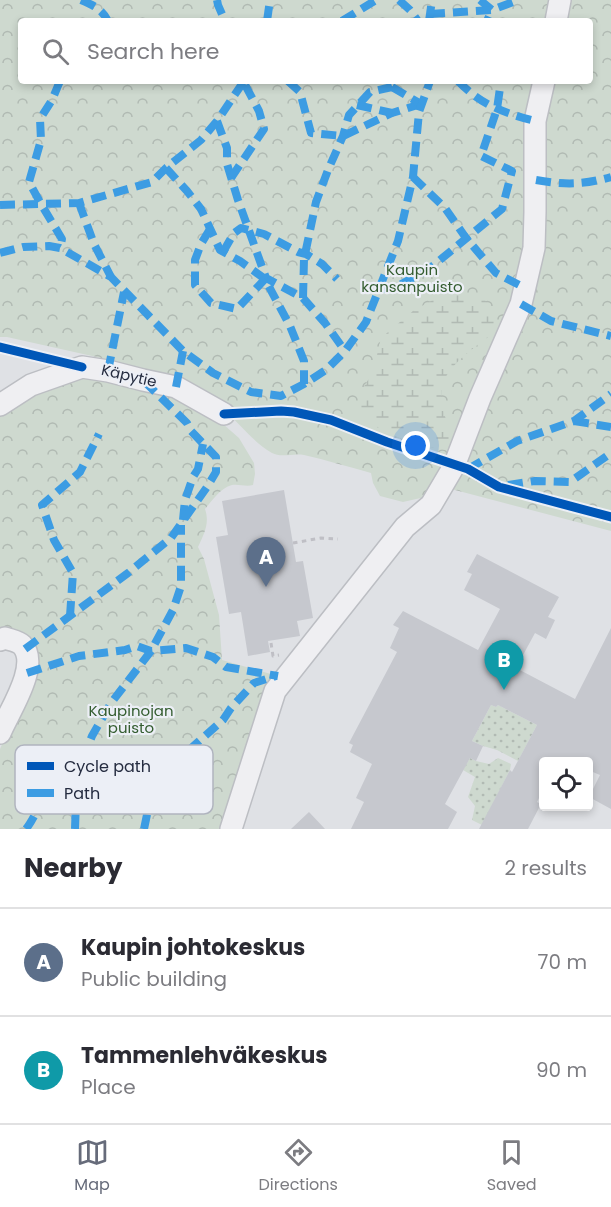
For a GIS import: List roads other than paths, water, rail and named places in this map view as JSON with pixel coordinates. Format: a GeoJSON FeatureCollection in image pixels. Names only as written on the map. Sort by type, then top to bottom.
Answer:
{"type":"FeatureCollection","features":[{"type":"Feature","properties":{"kind":"lane"},"geometry":{"type":"LineString","coordinates":[[557,18],[560,0]]}},
{"type":"Feature","properties":{"kind":"lane"},"geometry":{"type":"LineString","coordinates":[[231,829],[275,691],[405,527],[431,505],[454,466],[480,398],[521,304],[525,288],[534,248],[536,121],[543,84]]}},
{"type":"Feature","properties":{"kind":"lane","name":"Käpytie"},"geometry":{"type":"LineString","coordinates":[[0,405],[31,385],[82,367],[108,370],[176,387],[224,414]]}},
{"type":"Feature","properties":{"kind":"lane"},"geometry":{"type":"LineString","coordinates":[[0,640],[5,638],[21,644],[28,658],[27,673],[14,708],[0,730]]}},
{"type":"Feature","properties":{"kind":"place","name":"Kaupin johtokeskus"},"geometry":{"type":"Point","coordinates":[266,587]}},
{"type":"Feature","properties":{"kind":"place","name":"Tammenlehväkeskus"},"geometry":{"type":"Point","coordinates":[504,690]}},
{"type":"Feature","properties":{"kind":"park label","name":"Kaupin kansanpuisto"},"geometry":{"type":"Point","coordinates":[412,278]}},
{"type":"Feature","properties":{"kind":"park label","name":"Kaupinojan puisto"},"geometry":{"type":"Point","coordinates":[131,720]}}]}
